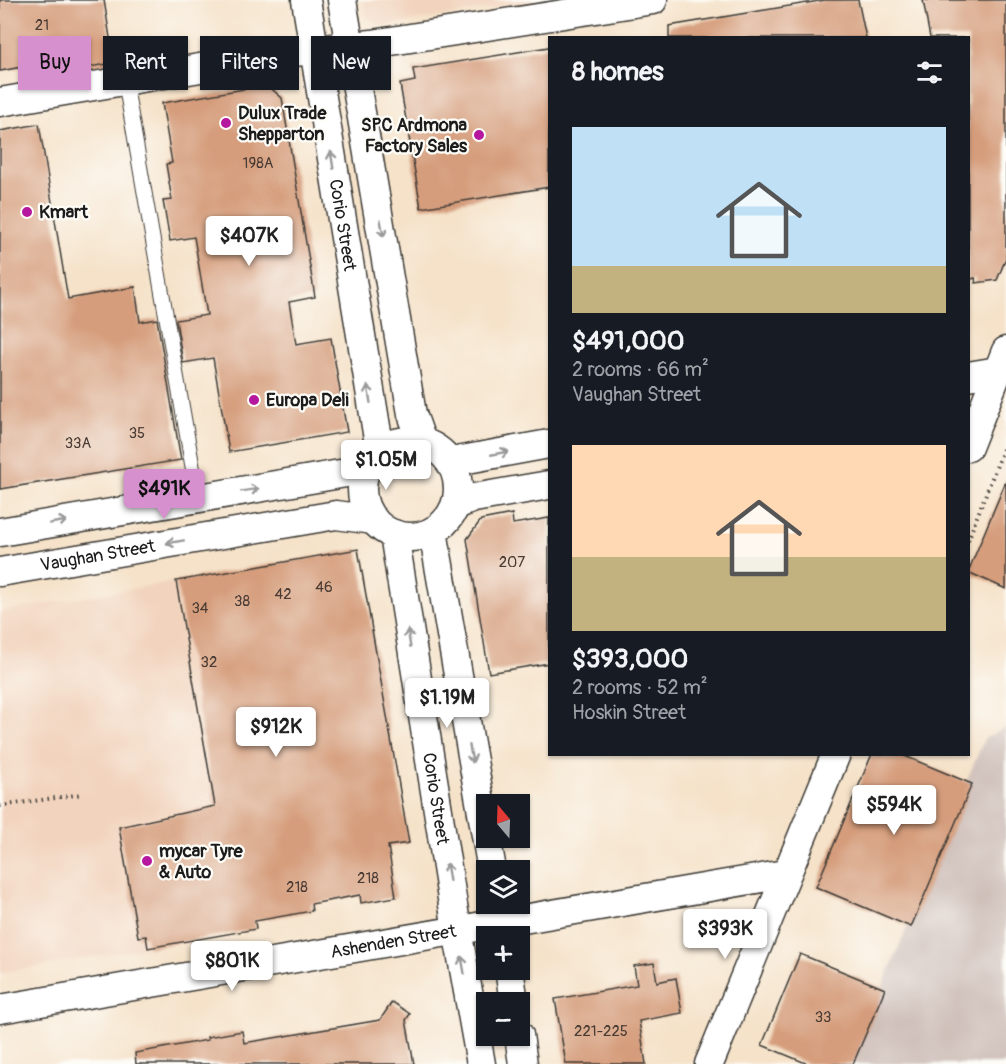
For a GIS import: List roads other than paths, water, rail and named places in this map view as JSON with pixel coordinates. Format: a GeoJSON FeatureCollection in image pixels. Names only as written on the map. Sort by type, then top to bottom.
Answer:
{"type":"FeatureCollection","features":[{"type":"Feature","properties":{"kind":"street","name":"Corio Street"},"geometry":{"type":"LineString","coordinates":[[306,0],[312,36]]}},
{"type":"Feature","properties":{"kind":"street"},"geometry":{"type":"LineString","coordinates":[[342,0],[348,36]]}},
{"type":"Feature","properties":{"kind":"street"},"geometry":{"type":"LineString","coordinates":[[391,40],[653,0]]}},
{"type":"Feature","properties":{"kind":"street"},"geometry":{"type":"LineString","coordinates":[[188,71],[311,51]]}},
{"type":"Feature","properties":{"kind":"street"},"geometry":{"type":"LineString","coordinates":[[0,102],[103,85]]}},
{"type":"Feature","properties":{"kind":"street","name":"Corio Street"},"geometry":{"type":"LineString","coordinates":[[321,90],[374,458]]}},
{"type":"Feature","properties":{"kind":"street"},"geometry":{"type":"LineString","coordinates":[[357,90],[412,414],[422,442]]}},
{"type":"Feature","properties":{"kind":"street"},"geometry":{"type":"LineString","coordinates":[[970,374],[1002,361]]}},
{"type":"Feature","properties":{"kind":"street"},"geometry":{"type":"LineString","coordinates":[[970,438],[975,414],[1002,361]]}},
{"type":"Feature","properties":{"kind":"street"},"geometry":{"type":"LineString","coordinates":[[0,532],[346,473],[374,458],[407,441],[422,442],[443,453],[451,462],[457,476],[459,490],[456,505],[443,525],[420,536],[384,527],[367,510],[362,486],[374,458]]}},
{"type":"Feature","properties":{"kind":"street"},"geometry":{"type":"LineString","coordinates":[[451,462],[548,444]]}},
{"type":"Feature","properties":{"kind":"street"},"geometry":{"type":"LineString","coordinates":[[456,505],[474,498],[548,485]]}},
{"type":"Feature","properties":{"kind":"street","name":"Vaughan Street"},"geometry":{"type":"LineString","coordinates":[[0,572],[336,515],[384,527]]}},
{"type":"Feature","properties":{"kind":"street","name":"Corio Street"},"geometry":{"type":"LineString","coordinates":[[384,527],[481,1064]]}},
{"type":"Feature","properties":{"kind":"street"},"geometry":{"type":"LineString","coordinates":[[433,531],[490,860]]}},
{"type":"Feature","properties":{"kind":"street"},"geometry":{"type":"LineString","coordinates":[[709,1064],[835,756]]}},
{"type":"Feature","properties":{"kind":"street","name":"Ashenden Street"},"geometry":{"type":"LineString","coordinates":[[0,1008],[785,874]]}},
{"type":"Feature","properties":{"kind":"street"},"geometry":{"type":"LineString","coordinates":[[521,1046],[523,1064]]}},
{"type":"Feature","properties":{"kind":"lane"},"geometry":{"type":"LineString","coordinates":[[127,90],[198,498]]}},
{"type":"Feature","properties":{"kind":"place","name":"Dulux Trade Shepparton"},"geometry":{"type":"Point","coordinates":[226,123]}},
{"type":"Feature","properties":{"kind":"place","name":"SPC Ardmona Factory Sales"},"geometry":{"type":"Point","coordinates":[479,135]}},
{"type":"Feature","properties":{"kind":"place","name":"Kmart"},"geometry":{"type":"Point","coordinates":[27,212]}},
{"type":"Feature","properties":{"kind":"place","name":"Europa Deli"},"geometry":{"type":"Point","coordinates":[254,400]}},
{"type":"Feature","properties":{"kind":"place","name":"mycar Tyre & Auto"},"geometry":{"type":"Point","coordinates":[147,861]}}]}
